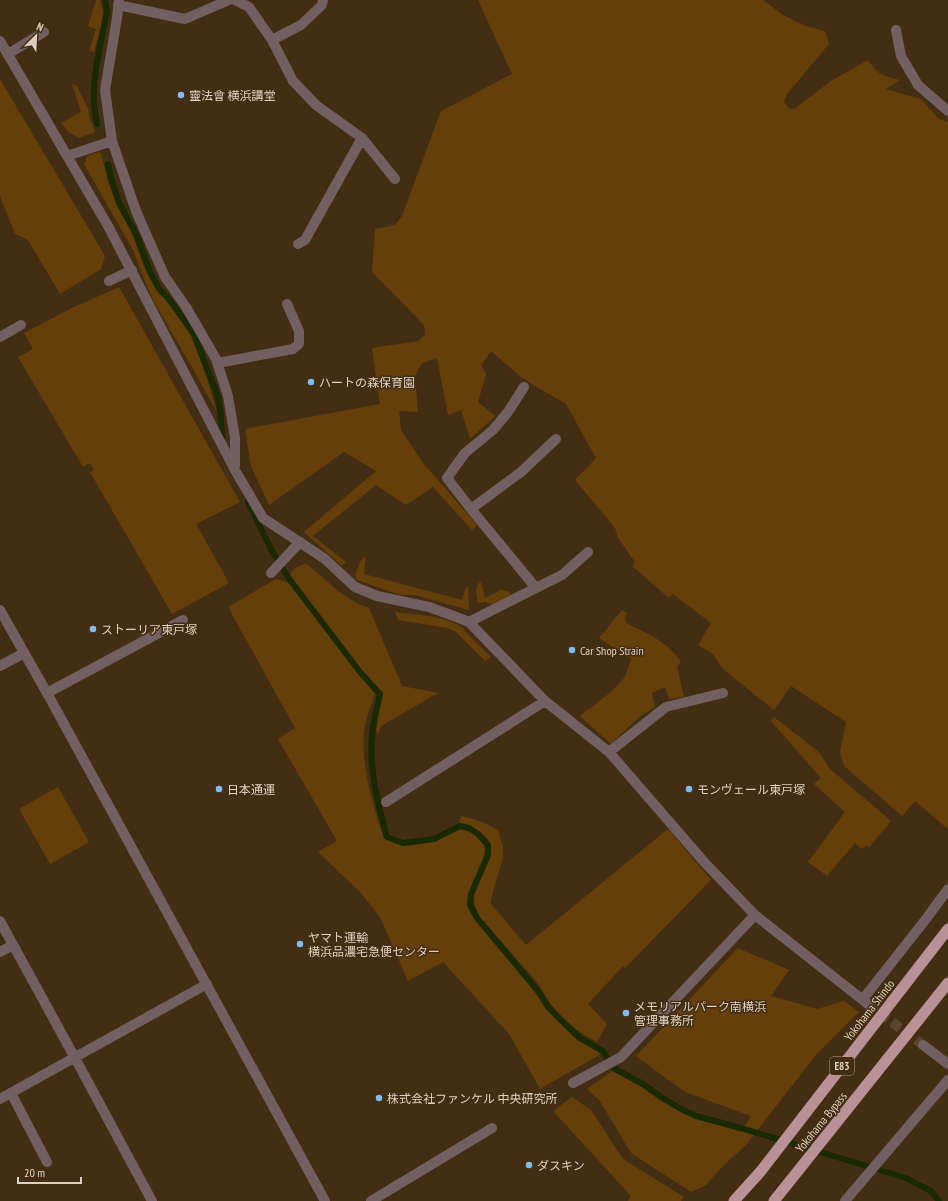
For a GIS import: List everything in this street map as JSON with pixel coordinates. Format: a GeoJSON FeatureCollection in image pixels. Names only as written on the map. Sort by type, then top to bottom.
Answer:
{"type":"FeatureCollection","features":[{"type":"Feature","properties":{"kind":"highway","name":"Yokohama Shindo"},"geometry":{"type":"LineString","coordinates":[[734,1201],[761,1172],[948,929]]}},
{"type":"Feature","properties":{"kind":"highway","name":"Yokohama Bypass"},"geometry":{"type":"LineString","coordinates":[[774,1201],[948,983]]}},
{"type":"Feature","properties":{"kind":"street"},"geometry":{"type":"LineString","coordinates":[[229,0],[185,19],[119,2],[105,90],[112,141],[136,211],[165,277],[186,307],[218,362],[228,396],[234,438],[235,470]]}},
{"type":"Feature","properties":{"kind":"street"},"geometry":{"type":"LineString","coordinates":[[272,40],[301,25],[322,5],[323,0]]}},
{"type":"Feature","properties":{"kind":"street"},"geometry":{"type":"LineString","coordinates":[[239,1],[249,7],[272,40],[293,81],[316,105],[362,138],[395,179]]}},
{"type":"Feature","properties":{"kind":"street"},"geometry":{"type":"LineString","coordinates":[[896,30],[900,56],[918,85],[948,111]]}},
{"type":"Feature","properties":{"kind":"street"},"geometry":{"type":"LineString","coordinates":[[8,54],[44,32]]}},
{"type":"Feature","properties":{"kind":"street"},"geometry":{"type":"LineString","coordinates":[[0,41],[108,226],[235,470],[263,518],[325,559],[356,587],[377,596],[430,607],[469,622],[545,701],[609,752],[706,864],[755,915],[865,1002],[948,889]]}},
{"type":"Feature","properties":{"kind":"street"},"geometry":{"type":"LineString","coordinates":[[298,244],[305,240],[362,138]]}},
{"type":"Feature","properties":{"kind":"street"},"geometry":{"type":"LineString","coordinates":[[67,156],[112,141]]}},
{"type":"Feature","properties":{"kind":"street"},"geometry":{"type":"LineString","coordinates":[[109,281],[132,270]]}},
{"type":"Feature","properties":{"kind":"street"},"geometry":{"type":"LineString","coordinates":[[218,362],[293,349],[299,344],[299,331],[287,304]]}},
{"type":"Feature","properties":{"kind":"street"},"geometry":{"type":"LineString","coordinates":[[0,337],[21,325]]}},
{"type":"Feature","properties":{"kind":"street"},"geometry":{"type":"LineString","coordinates":[[524,387],[508,412],[493,430],[465,453],[447,478],[536,588]]}},
{"type":"Feature","properties":{"kind":"street"},"geometry":{"type":"LineString","coordinates":[[471,509],[521,472],[556,439]]}},
{"type":"Feature","properties":{"kind":"street"},"geometry":{"type":"LineString","coordinates":[[271,573],[300,542]]}},
{"type":"Feature","properties":{"kind":"street"},"geometry":{"type":"LineString","coordinates":[[469,622],[562,575],[588,552]]}},
{"type":"Feature","properties":{"kind":"street"},"geometry":{"type":"LineString","coordinates":[[0,610],[325,1201]]}},
{"type":"Feature","properties":{"kind":"street"},"geometry":{"type":"LineString","coordinates":[[47,693],[183,620]]}},
{"type":"Feature","properties":{"kind":"street"},"geometry":{"type":"LineString","coordinates":[[0,666],[24,653]]}},
{"type":"Feature","properties":{"kind":"street"},"geometry":{"type":"LineString","coordinates":[[609,752],[666,708],[723,694]]}},
{"type":"Feature","properties":{"kind":"street"},"geometry":{"type":"LineString","coordinates":[[386,802],[545,701]]}},
{"type":"Feature","properties":{"kind":"street"},"geometry":{"type":"LineString","coordinates":[[573,1083],[621,1057],[755,915]]}},
{"type":"Feature","properties":{"kind":"street"},"geometry":{"type":"LineString","coordinates":[[0,921],[152,1201]]}},
{"type":"Feature","properties":{"kind":"street"},"geometry":{"type":"LineString","coordinates":[[0,952],[13,945]]}},
{"type":"Feature","properties":{"kind":"street"},"geometry":{"type":"LineString","coordinates":[[0,1099],[206,984]]}},
{"type":"Feature","properties":{"kind":"street"},"geometry":{"type":"LineString","coordinates":[[923,1045],[948,1064]]}},
{"type":"Feature","properties":{"kind":"street"},"geometry":{"type":"LineString","coordinates":[[845,1201],[948,1080]]}},
{"type":"Feature","properties":{"kind":"street"},"geometry":{"type":"LineString","coordinates":[[11,1093],[47,1162]]}},
{"type":"Feature","properties":{"kind":"street"},"geometry":{"type":"LineString","coordinates":[[371,1201],[492,1128]]}},
{"type":"Feature","properties":{"kind":"shaded area"},"geometry":{"type":"Polygon","coordinates":[[[96,0],[100,0],[103,13],[94,52],[89,51],[96,29],[88,26],[96,0]]]}},
{"type":"Feature","properties":{"kind":"shaded area"},"geometry":{"type":"Polygon","coordinates":[[[478,0],[763,0],[783,15],[806,26],[825,31],[829,44],[787,94],[784,102],[789,108],[794,109],[831,81],[868,60],[881,74],[900,80],[886,89],[921,99],[939,119],[948,122],[948,829],[915,801],[902,816],[844,766],[840,752],[846,722],[791,686],[774,710],[723,669],[713,654],[698,645],[711,623],[673,594],[669,598],[633,567],[635,562],[618,538],[615,528],[575,480],[596,458],[566,404],[520,376],[491,351],[481,365],[486,374],[478,402],[495,416],[470,439],[461,410],[448,415],[437,358],[422,363],[415,375],[418,412],[399,411],[401,430],[423,463],[477,525],[472,530],[433,487],[406,505],[376,485],[313,536],[346,562],[342,566],[304,532],[376,471],[344,452],[269,505],[251,466],[245,429],[380,404],[372,348],[418,341],[425,335],[424,325],[372,272],[375,229],[395,225],[402,216],[441,111],[512,74],[478,0]]]}},
{"type":"Feature","properties":{"kind":"shaded area"},"geometry":{"type":"Polygon","coordinates":[[[0,79],[105,256],[101,269],[60,294],[28,240],[15,234],[0,196],[0,79]]]}},
{"type":"Feature","properties":{"kind":"shaded area"},"geometry":{"type":"Polygon","coordinates":[[[72,84],[77,86],[89,111],[89,116],[95,132],[79,138],[67,131],[61,123],[81,112],[72,84]]]}},
{"type":"Feature","properties":{"kind":"shaded area"},"geometry":{"type":"Polygon","coordinates":[[[99,152],[101,153],[108,182],[118,207],[131,231],[150,280],[176,311],[191,336],[206,376],[217,412],[154,302],[133,250],[84,164],[88,155],[99,152]]]}},
{"type":"Feature","properties":{"kind":"shaded area"},"geometry":{"type":"Polygon","coordinates":[[[119,287],[240,502],[196,524],[229,583],[172,614],[90,472],[94,470],[90,463],[83,467],[18,357],[33,349],[24,333],[72,308],[119,287]]]}},
{"type":"Feature","properties":{"kind":"shaded area"},"geometry":{"type":"Polygon","coordinates":[[[364,557],[366,557],[364,574],[462,600],[466,587],[468,587],[469,610],[415,595],[400,595],[357,580],[355,576],[360,562],[364,557]]]}},
{"type":"Feature","properties":{"kind":"shaded area"},"geometry":{"type":"Polygon","coordinates":[[[306,563],[338,591],[356,603],[369,608],[402,686],[438,693],[381,726],[378,735],[376,729],[381,694],[361,671],[289,576],[295,568],[306,563]]]}},
{"type":"Feature","properties":{"kind":"shaded area"},"geometry":{"type":"Polygon","coordinates":[[[276,579],[289,583],[375,694],[368,713],[364,732],[364,759],[372,800],[384,838],[399,845],[415,845],[440,839],[453,832],[463,829],[474,834],[480,839],[484,845],[485,851],[481,866],[473,883],[468,899],[468,907],[470,912],[535,992],[546,1009],[577,1040],[601,1054],[540,1089],[509,1034],[443,962],[408,981],[380,917],[360,892],[318,852],[337,841],[278,739],[295,728],[228,607],[276,579]]]}},
{"type":"Feature","properties":{"kind":"shaded area"},"geometry":{"type":"Polygon","coordinates":[[[481,582],[485,598],[501,590],[508,591],[511,595],[493,605],[485,602],[478,603],[476,588],[481,582]]]}},
{"type":"Feature","properties":{"kind":"shaded area"},"geometry":{"type":"Polygon","coordinates":[[[622,610],[627,613],[625,618],[626,623],[663,643],[681,662],[677,666],[684,697],[669,699],[665,687],[652,693],[655,707],[638,718],[611,744],[580,716],[611,692],[625,677],[631,659],[599,638],[622,610]]]}},
{"type":"Feature","properties":{"kind":"shaded area"},"geometry":{"type":"Polygon","coordinates":[[[395,612],[428,616],[453,622],[460,626],[491,657],[485,661],[456,632],[447,628],[398,620],[395,612]]]}},
{"type":"Feature","properties":{"kind":"shaded area"},"geometry":{"type":"Polygon","coordinates":[[[774,717],[819,752],[830,769],[891,821],[869,847],[866,845],[862,849],[855,843],[827,876],[808,862],[845,812],[814,784],[821,778],[771,721],[774,717]]]}},
{"type":"Feature","properties":{"kind":"shaded area"},"geometry":{"type":"Polygon","coordinates":[[[58,787],[89,842],[50,864],[19,809],[58,787]]]}},
{"type":"Feature","properties":{"kind":"shaded area"},"geometry":{"type":"Polygon","coordinates":[[[461,816],[471,818],[499,831],[503,853],[491,904],[526,945],[668,829],[711,880],[625,968],[623,966],[588,1004],[607,1024],[597,1042],[577,1030],[563,1018],[549,1002],[537,982],[479,916],[475,905],[475,891],[489,859],[490,844],[486,837],[477,830],[459,824],[461,816]]]}},
{"type":"Feature","properties":{"kind":"shaded area"},"geometry":{"type":"Polygon","coordinates":[[[738,948],[789,970],[771,996],[817,1009],[844,1001],[859,1012],[815,1056],[746,1145],[720,1169],[706,1185],[691,1192],[631,1153],[600,1101],[587,1089],[614,1070],[681,1112],[741,1132],[751,1116],[685,1092],[636,1056],[738,948]]]}},
{"type":"Feature","properties":{"kind":"shaded area"},"geometry":{"type":"Polygon","coordinates":[[[572,1097],[591,1110],[623,1159],[684,1197],[681,1201],[628,1201],[631,1196],[553,1111],[572,1097]]]}},
{"type":"Feature","properties":{"kind":"waterway"},"geometry":{"type":"LineString","coordinates":[[97,124],[94,106],[94,82],[107,10],[105,0]]}},
{"type":"Feature","properties":{"kind":"waterway"},"geometry":{"type":"LineString","coordinates":[[108,164],[119,203],[136,234],[150,271],[159,289],[168,298],[194,334],[218,397],[221,414],[222,441]]}},
{"type":"Feature","properties":{"kind":"waterway"},"geometry":{"type":"LineString","coordinates":[[248,502],[272,551],[290,580],[360,672],[380,694],[375,715],[371,749],[373,774],[387,837],[403,843],[434,839],[460,826],[469,828],[478,834],[488,845],[488,855],[471,894],[470,905],[477,918],[538,991],[549,1008],[580,1038],[603,1051],[615,1069],[643,1084],[681,1109],[696,1116],[741,1128],[906,1178],[931,1191],[939,1201]]}},
{"type":"Feature","properties":{"kind":"tunnel"},"geometry":{"type":"LineString","coordinates":[[868,1004],[923,1045]]}},
{"type":"Feature","properties":{"kind":"place","name":"靈法會 横浜講堂"},"geometry":{"type":"Point","coordinates":[181,95]}},
{"type":"Feature","properties":{"kind":"place","name":"ハートの森保育園"},"geometry":{"type":"Point","coordinates":[311,382]}},
{"type":"Feature","properties":{"kind":"place","name":"ストーリア東戸塚"},"geometry":{"type":"Point","coordinates":[93,629]}},
{"type":"Feature","properties":{"kind":"place","name":"Car Shop Strain"},"geometry":{"type":"Point","coordinates":[572,650]}},
{"type":"Feature","properties":{"kind":"place","name":"日本通運"},"geometry":{"type":"Point","coordinates":[219,789]}},
{"type":"Feature","properties":{"kind":"place","name":"モンヴェール東戸塚"},"geometry":{"type":"Point","coordinates":[689,789]}},
{"type":"Feature","properties":{"kind":"place","name":"ヤマト運輸 横浜品濃宅急便センター"},"geometry":{"type":"Point","coordinates":[300,944]}},
{"type":"Feature","properties":{"kind":"place","name":"メモリアルパーク南横浜 管理事務所"},"geometry":{"type":"Point","coordinates":[626,1013]}},
{"type":"Feature","properties":{"kind":"place","name":"株式会社ファンケル 中央研究所"},"geometry":{"type":"Point","coordinates":[379,1098]}},
{"type":"Feature","properties":{"kind":"place","name":"ダスキン"},"geometry":{"type":"Point","coordinates":[529,1165]}}]}
